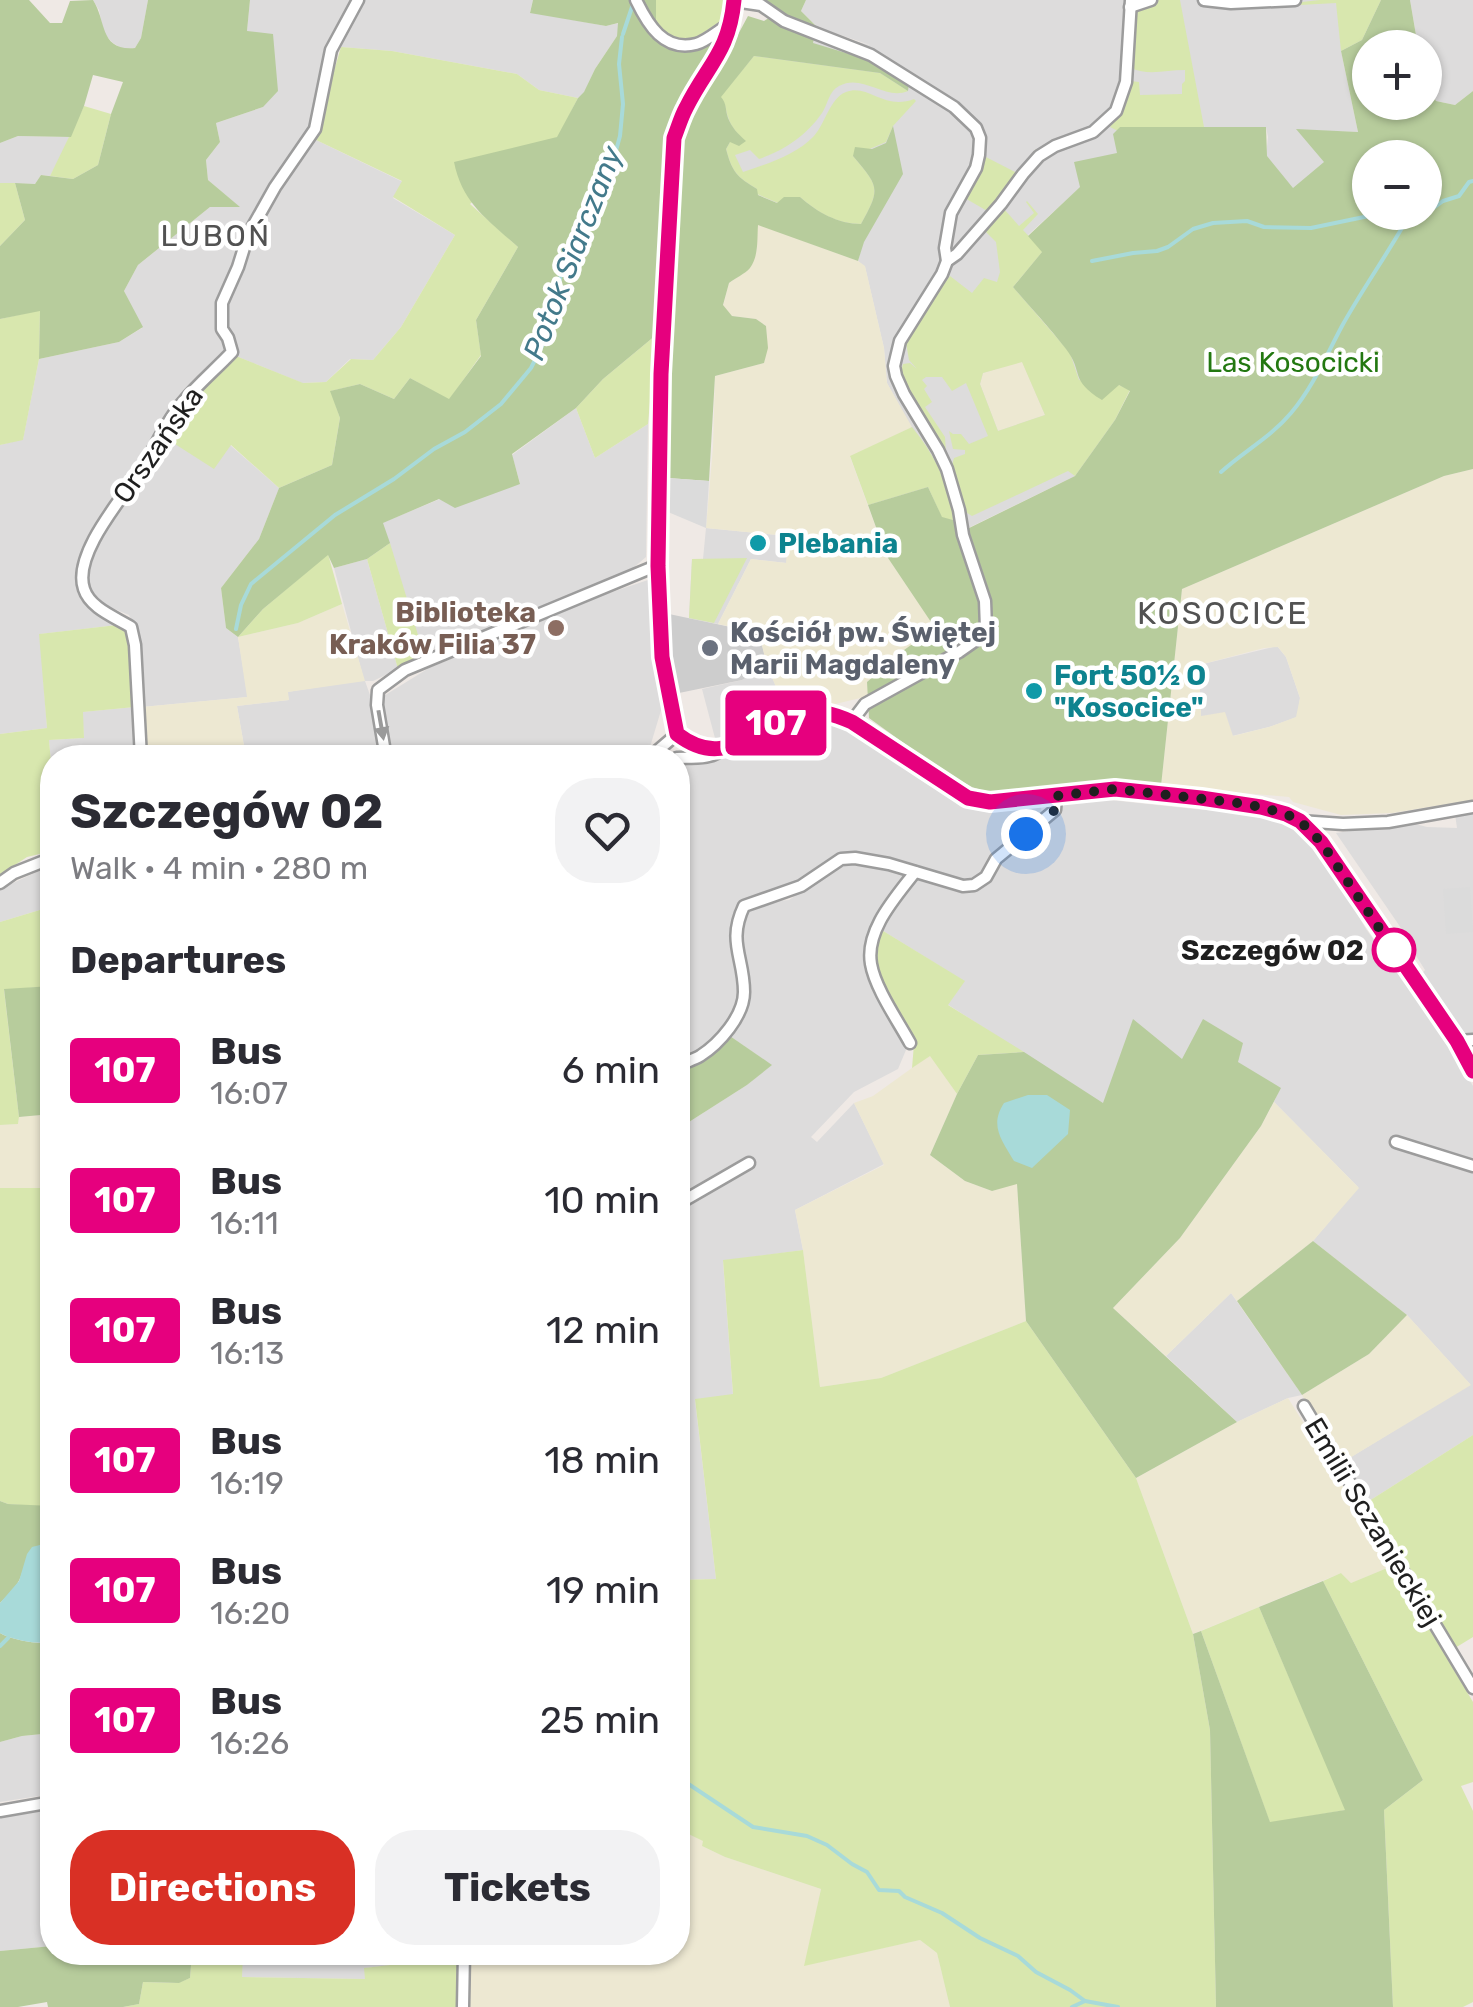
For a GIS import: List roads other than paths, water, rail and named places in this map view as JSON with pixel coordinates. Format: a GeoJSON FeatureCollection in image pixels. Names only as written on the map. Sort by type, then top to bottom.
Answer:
{"type":"FeatureCollection","features":[{"type":"Feature","properties":{"kind":"street","name":"Orszańska"},"geometry":{"type":"LineString","coordinates":[[140,745],[131,627],[98,608],[85,593],[84,569],[95,535],[182,403],[232,352],[222,330],[222,303],[252,228],[315,129],[331,50],[358,0]]}},
{"type":"Feature","properties":{"kind":"street"},"geometry":{"type":"LineString","coordinates":[[636,0],[657,34],[675,46],[699,44],[732,23]]}},
{"type":"Feature","properties":{"kind":"street"},"geometry":{"type":"LineString","coordinates":[[724,749],[704,750],[677,734],[662,657],[658,566],[661,374],[674,138],[686,108],[724,46],[734,0],[761,5],[784,21],[870,54],[954,107],[976,128],[979,155],[951,214],[944,248],[947,261]]}},
{"type":"Feature","properties":{"kind":"street"},"geometry":{"type":"LineString","coordinates":[[852,722],[866,704],[959,652],[986,628],[985,601],[947,469],[904,394],[894,366],[900,342],[947,261],[994,212],[1039,156],[1093,132],[1116,111],[1126,82],[1130,3],[1151,0]]}},
{"type":"Feature","properties":{"kind":"street"},"geometry":{"type":"LineString","coordinates":[[1204,0],[1231,4],[1294,0]]}},
{"type":"Feature","properties":{"kind":"street"},"geometry":{"type":"LineString","coordinates":[[384,745],[378,690],[404,670],[658,566]]}},
{"type":"Feature","properties":{"kind":"street"},"geometry":{"type":"LineString","coordinates":[[690,758],[708,757],[780,721],[820,712],[852,722],[968,798],[990,802],[1115,789],[1261,807],[1286,814],[1300,821],[1321,842],[1457,1041],[1473,1072]]}},
{"type":"Feature","properties":{"kind":"street"},"geometry":{"type":"LineString","coordinates":[[664,745],[677,734]]}},
{"type":"Feature","properties":{"kind":"street"},"geometry":{"type":"LineString","coordinates":[[690,1060],[714,1044],[739,1012],[744,995],[735,930],[744,906],[801,886],[841,860],[868,859],[962,886],[974,885],[986,876],[996,859],[1055,810],[1056,796]]}},
{"type":"Feature","properties":{"kind":"street"},"geometry":{"type":"LineString","coordinates":[[1300,821],[1388,822],[1473,808]]}},
{"type":"Feature","properties":{"kind":"street"},"geometry":{"type":"LineString","coordinates":[[0,883],[40,862]]}},
{"type":"Feature","properties":{"kind":"street"},"geometry":{"type":"LineString","coordinates":[[910,1043],[870,963],[882,919],[915,872]]}},
{"type":"Feature","properties":{"kind":"street"},"geometry":{"type":"LineString","coordinates":[[1457,1041],[1473,1040]]}},
{"type":"Feature","properties":{"kind":"street"},"geometry":{"type":"LineString","coordinates":[[1396,1142],[1473,1166]]}},
{"type":"Feature","properties":{"kind":"street"},"geometry":{"type":"LineString","coordinates":[[690,1197],[749,1162]]}},
{"type":"Feature","properties":{"kind":"street","name":"Emilii Sczanieckiej"},"geometry":{"type":"LineString","coordinates":[[1304,1406],[1473,1688]]}},
{"type":"Feature","properties":{"kind":"street"},"geometry":{"type":"LineString","coordinates":[[0,1811],[40,1804]]}},
{"type":"Feature","properties":{"kind":"street"},"geometry":{"type":"LineString","coordinates":[[463,2007],[464,1965]]}},
{"type":"Feature","properties":{"kind":"water"},"geometry":{"type":"Polygon","coordinates":[[[1028,1095],[1047,1095],[1070,1110],[1068,1134],[1032,1168],[1014,1161],[997,1126],[1004,1103],[1028,1095]]]}},
{"type":"Feature","properties":{"kind":"water"},"geometry":{"type":"Polygon","coordinates":[[[40,1545],[40,1643],[0,1633],[0,1603],[19,1581],[32,1547],[40,1545]]]}},
{"type":"Feature","properties":{"kind":"waterway","name":"Potok Siarczany"},"geometry":{"type":"LineString","coordinates":[[623,34],[632,7]]}},
{"type":"Feature","properties":{"kind":"waterway","name":"Potok Siarczany"},"geometry":{"type":"LineString","coordinates":[[236,629],[251,584],[335,515],[465,432],[501,404],[531,368],[544,342],[567,251],[599,199],[620,136],[622,37]]}},
{"type":"Feature","properties":{"kind":"waterway"},"geometry":{"type":"LineString","coordinates":[[1442,202],[1459,196],[1473,181]]}},
{"type":"Feature","properties":{"kind":"waterway"},"geometry":{"type":"LineString","coordinates":[[1092,261],[1157,251],[1193,229],[1213,223],[1247,221],[1264,227],[1311,228],[1352,219]]}},
{"type":"Feature","properties":{"kind":"waterway"},"geometry":{"type":"LineString","coordinates":[[1221,472],[1275,429],[1299,403],[1400,230]]}},
{"type":"Feature","properties":{"kind":"waterway"},"geometry":{"type":"LineString","coordinates":[[0,1646],[8,1638]]}},
{"type":"Feature","properties":{"kind":"waterway"},"geometry":{"type":"LineString","coordinates":[[690,1785],[753,1827],[807,1836],[827,1845],[867,1872],[879,1890],[899,1891],[942,1913],[980,1938],[1018,1956],[1036,1972],[1085,2001],[1118,2007]]}},
{"type":"Feature","properties":{"kind":"waterway"},"geometry":{"type":"LineString","coordinates":[[1072,2007],[1085,2001]]}},
{"type":"Feature","properties":{"kind":"place","name":"Plebania"},"geometry":{"type":"Point","coordinates":[758,543]}},
{"type":"Feature","properties":{"kind":"place","name":"Biblioteka Kraków Filia 37"},"geometry":{"type":"Point","coordinates":[556,628]}},
{"type":"Feature","properties":{"kind":"place","name":"Kościół pw. Świętej Marii Magdaleny"},"geometry":{"type":"Point","coordinates":[710,648]}},
{"type":"Feature","properties":{"kind":"place","name":"Fort 50½ O \"Kosocice\""},"geometry":{"type":"Point","coordinates":[1034,691]}},
{"type":"Feature","properties":{"kind":"place","name":"Szczegów 02"},"geometry":{"type":"Point","coordinates":[1394,950]}},
{"type":"Feature","properties":{"kind":"district","name":"LUBOŃ"},"geometry":{"type":"Point","coordinates":[216,236]}},
{"type":"Feature","properties":{"kind":"district","name":"KOSOCICE"},"geometry":{"type":"Point","coordinates":[1223,613]}},
{"type":"Feature","properties":{"kind":"park label","name":"Las Kosocicki"},"geometry":{"type":"Point","coordinates":[1293,362]}}]}
